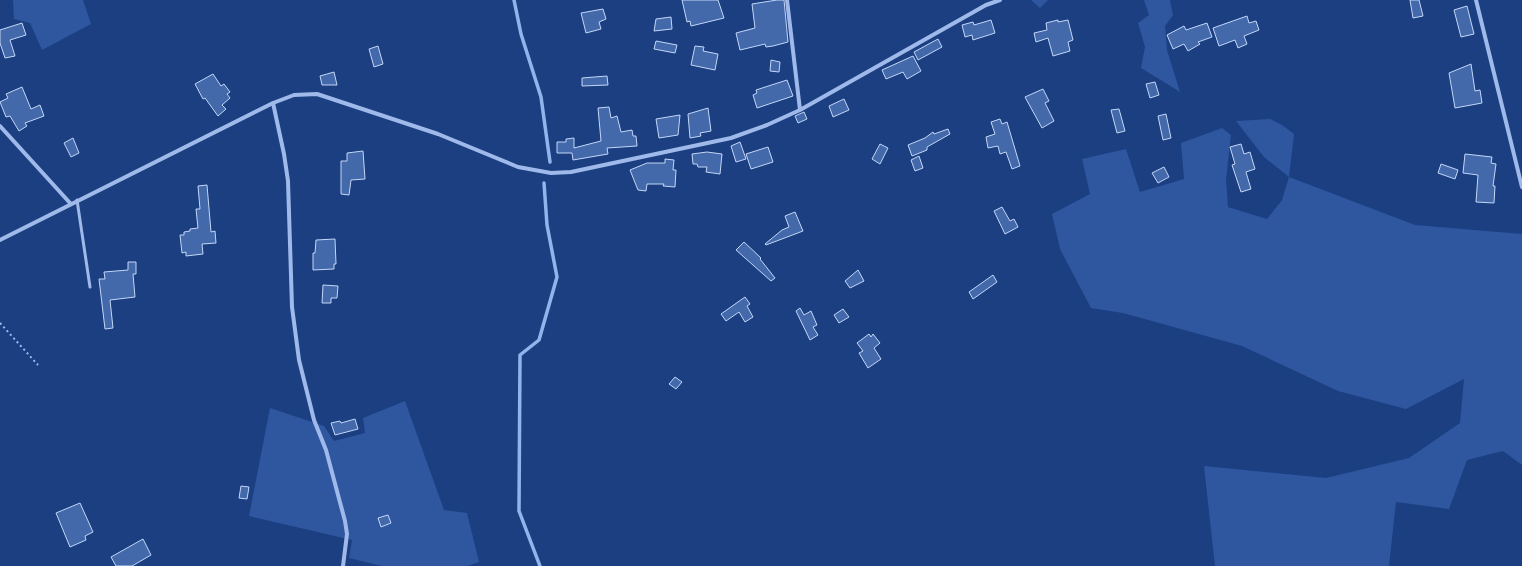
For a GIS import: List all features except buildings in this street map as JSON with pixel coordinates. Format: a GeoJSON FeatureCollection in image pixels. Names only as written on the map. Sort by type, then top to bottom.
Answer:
{"type":"FeatureCollection","features":[{"type":"Feature","properties":{"kind":"street"},"geometry":{"type":"LineString","coordinates":[[787,0],[800,110]]}},
{"type":"Feature","properties":{"kind":"street"},"geometry":{"type":"LineString","coordinates":[[0,240],[70,203],[273,103],[294,95],[317,94],[438,134],[518,167],[551,173],[571,172],[731,138],[767,125],[800,110],[986,5],[1000,0]]}},
{"type":"Feature","properties":{"kind":"street"},"geometry":{"type":"LineString","coordinates":[[1476,0],[1522,187]]}},
{"type":"Feature","properties":{"kind":"street"},"geometry":{"type":"LineString","coordinates":[[273,103],[288,181],[292,307],[297,345],[314,420],[326,450],[345,521],[347,534],[343,566]]}},
{"type":"Feature","properties":{"kind":"street"},"geometry":{"type":"LineString","coordinates":[[0,126],[70,203]]}},
{"type":"Feature","properties":{"kind":"lane"},"geometry":{"type":"LineString","coordinates":[[77,200],[90,286]]}},
{"type":"Feature","properties":{"kind":"path"},"geometry":{"type":"LineString","coordinates":[[0,323],[38,364]]}},
{"type":"Feature","properties":{"kind":"shaded area"},"geometry":{"type":"Polygon","coordinates":[[[13,0],[83,0],[91,24],[42,50],[30,23],[14,19],[13,0]]]}},
{"type":"Feature","properties":{"kind":"shaded area"},"geometry":{"type":"Polygon","coordinates":[[[1031,0],[1048,0],[1040,8],[1031,0]]]}},
{"type":"Feature","properties":{"kind":"shaded area"},"geometry":{"type":"Polygon","coordinates":[[[1144,0],[1170,0],[1173,15],[1165,26],[1167,50],[1180,92],[1141,68],[1145,47],[1138,23],[1149,15],[1144,0]]]}},
{"type":"Feature","properties":{"kind":"shaded area"},"geometry":{"type":"Polygon","coordinates":[[[1270,119],[1282,125],[1294,134],[1289,177],[1264,157],[1236,121],[1270,119]]]}},
{"type":"Feature","properties":{"kind":"shaded area"},"geometry":{"type":"Polygon","coordinates":[[[1222,128],[1231,135],[1226,180],[1228,207],[1267,219],[1282,200],[1289,177],[1415,225],[1522,234],[1522,465],[1503,451],[1467,460],[1449,509],[1396,502],[1389,566],[1215,566],[1204,466],[1326,478],[1409,458],[1460,423],[1464,379],[1406,409],[1338,391],[1242,346],[1123,313],[1091,308],[1060,249],[1052,214],[1090,194],[1082,159],[1126,149],[1140,192],[1184,179],[1181,143],[1222,128]]]}},
{"type":"Feature","properties":{"kind":"shaded area"},"geometry":{"type":"Polygon","coordinates":[[[405,401],[444,510],[467,513],[479,562],[467,566],[382,566],[349,558],[352,540],[249,516],[270,408],[324,426],[334,441],[365,433],[363,418],[405,401]]]}},
{"type":"Feature","properties":{"kind":"waterway"},"geometry":{"type":"LineString","coordinates":[[514,0],[521,34],[541,97],[550,162]]}},
{"type":"Feature","properties":{"kind":"waterway"},"geometry":{"type":"LineString","coordinates":[[540,566],[519,511],[520,355],[539,340],[557,277],[547,225],[544,183]]}}]}
